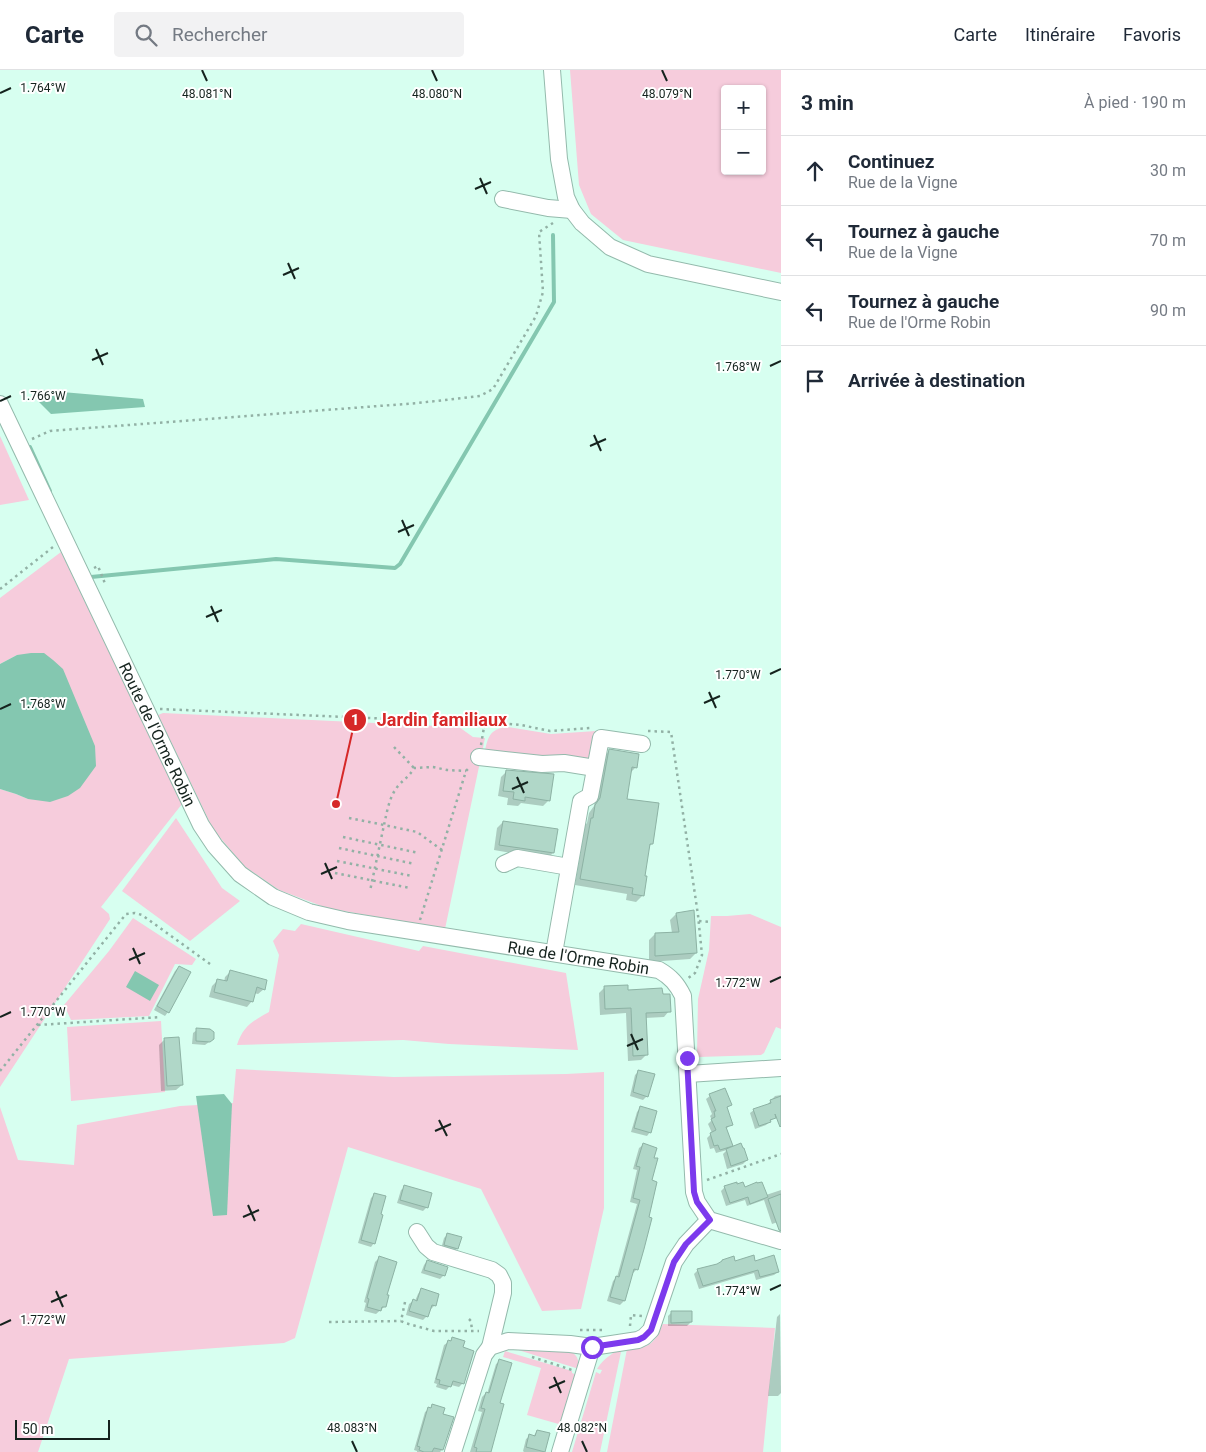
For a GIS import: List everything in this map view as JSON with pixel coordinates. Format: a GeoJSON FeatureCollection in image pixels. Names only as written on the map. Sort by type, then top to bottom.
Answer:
{"type":"FeatureCollection","features":[{"type":"Feature","properties":{"kind":"street"},"geometry":{"type":"LineString","coordinates":[[552,70],[559,159],[566,197],[572,210],[582,223],[610,247],[648,264],[781,292]]}},
{"type":"Feature","properties":{"kind":"street"},"geometry":{"type":"LineString","coordinates":[[504,199],[548,208],[572,210]]}},
{"type":"Feature","properties":{"kind":"street","name":"Route de l'Orme Robin"},"geometry":{"type":"LineString","coordinates":[[0,404],[201,824],[215,846],[240,874],[273,897],[309,912],[348,921],[424,933]]}},
{"type":"Feature","properties":{"kind":"street"},"geometry":{"type":"LineString","coordinates":[[554,953],[581,801],[590,796],[601,738],[642,737]]}},
{"type":"Feature","properties":{"kind":"street"},"geometry":{"type":"LineString","coordinates":[[479,757],[542,764],[564,763],[595,768]]}},
{"type":"Feature","properties":{"kind":"street"},"geometry":{"type":"LineString","coordinates":[[504,864],[516,858],[570,867]]}},
{"type":"Feature","properties":{"kind":"street","name":"Rue de l'Orme Robin"},"geometry":{"type":"LineString","coordinates":[[424,933],[659,970],[678,985]]}},
{"type":"Feature","properties":{"kind":"street"},"geometry":{"type":"LineString","coordinates":[[678,985],[683,996],[694,1185],[697,1202],[710,1220],[781,1241]]}},
{"type":"Feature","properties":{"kind":"street"},"geometry":{"type":"LineString","coordinates":[[688,1074],[781,1068]]}},
{"type":"Feature","properties":{"kind":"street"},"geometry":{"type":"LineString","coordinates":[[490,1347],[508,1340],[592,1347],[638,1340],[644,1337],[651,1330],[674,1262],[686,1244],[710,1220]]}},
{"type":"Feature","properties":{"kind":"street"},"geometry":{"type":"LineString","coordinates":[[417,1232],[426,1246],[433,1252],[492,1270],[499,1275],[503,1283],[503,1294],[490,1347],[484,1355],[454,1452]]}},
{"type":"Feature","properties":{"kind":"street"},"geometry":{"type":"LineString","coordinates":[[560,1452],[592,1347]]}},
{"type":"Feature","properties":{"kind":"path"},"geometry":{"type":"LineString","coordinates":[[19,444],[50,431],[418,403],[480,396],[493,389],[536,316],[543,292],[539,232],[572,210]]}},
{"type":"Feature","properties":{"kind":"path"},"geometry":{"type":"LineString","coordinates":[[0,589],[65,540]]}},
{"type":"Feature","properties":{"kind":"path"},"geometry":{"type":"LineString","coordinates":[[92,569],[98,566],[106,586]]}},
{"type":"Feature","properties":{"kind":"path"},"geometry":{"type":"LineString","coordinates":[[156,709],[462,722],[484,727],[499,724],[550,731],[593,728]]}},
{"type":"Feature","properties":{"kind":"path"},"geometry":{"type":"LineString","coordinates":[[424,933],[442,850],[466,771],[479,757],[484,727]]}},
{"type":"Feature","properties":{"kind":"path"},"geometry":{"type":"LineString","coordinates":[[642,737],[672,732],[699,921],[702,955],[695,973],[678,985]]}},
{"type":"Feature","properties":{"kind":"path"},"geometry":{"type":"LineString","coordinates":[[394,747],[414,768],[433,767],[466,771]]}},
{"type":"Feature","properties":{"kind":"path"},"geometry":{"type":"LineString","coordinates":[[370,890],[389,803],[398,787],[409,777],[414,768]]}},
{"type":"Feature","properties":{"kind":"path"},"geometry":{"type":"LineString","coordinates":[[349,818],[417,832],[442,850]]}},
{"type":"Feature","properties":{"kind":"path"},"geometry":{"type":"LineString","coordinates":[[342,837],[419,853]]}},
{"type":"Feature","properties":{"kind":"path"},"geometry":{"type":"LineString","coordinates":[[339,848],[416,864]]}},
{"type":"Feature","properties":{"kind":"path"},"geometry":{"type":"LineString","coordinates":[[337,861],[412,876]]}},
{"type":"Feature","properties":{"kind":"path"},"geometry":{"type":"LineString","coordinates":[[334,873],[410,888]]}},
{"type":"Feature","properties":{"kind":"path"},"geometry":{"type":"LineString","coordinates":[[0,1071],[126,914],[135,913],[142,915],[210,964]]}},
{"type":"Feature","properties":{"kind":"path"},"geometry":{"type":"LineString","coordinates":[[699,921],[710,922]]}},
{"type":"Feature","properties":{"kind":"path"},"geometry":{"type":"LineString","coordinates":[[37,1025],[161,1017]]}},
{"type":"Feature","properties":{"kind":"path"},"geometry":{"type":"LineString","coordinates":[[694,1185],[781,1154]]}},
{"type":"Feature","properties":{"kind":"path"},"geometry":{"type":"LineString","coordinates":[[401,1321],[405,1302]]}},
{"type":"Feature","properties":{"kind":"path"},"geometry":{"type":"LineString","coordinates":[[626,1330],[630,1329],[631,1315],[655,1316]]}},
{"type":"Feature","properties":{"kind":"path"},"geometry":{"type":"LineString","coordinates":[[469,1319],[472,1331]]}},
{"type":"Feature","properties":{"kind":"path"},"geometry":{"type":"LineString","coordinates":[[329,1322],[401,1321],[434,1331],[494,1330]]}},
{"type":"Feature","properties":{"kind":"path"},"geometry":{"type":"LineString","coordinates":[[577,1330],[606,1330]]}},
{"type":"Feature","properties":{"kind":"path"},"geometry":{"type":"LineString","coordinates":[[527,1356],[583,1373]]}},
{"type":"Feature","properties":{"kind":"shaded area"},"geometry":{"type":"Polygon","coordinates":[[[570,70],[781,70],[781,273],[623,240],[591,214],[579,185],[570,70]]]}},
{"type":"Feature","properties":{"kind":"shaded area"},"geometry":{"type":"Polygon","coordinates":[[[39,390],[143,399],[145,407],[51,414],[39,402],[39,390]]]}},
{"type":"Feature","properties":{"kind":"shaded area"},"geometry":{"type":"Polygon","coordinates":[[[0,436],[29,500],[0,505],[0,436]]]}},
{"type":"Feature","properties":{"kind":"shaded area"},"geometry":{"type":"Polygon","coordinates":[[[61,552],[182,804],[101,907],[109,914],[110,919],[0,1087],[0,789],[28,799],[17,655],[0,664],[0,598],[61,552]]]}},
{"type":"Feature","properties":{"kind":"shaded area"},"geometry":{"type":"Polygon","coordinates":[[[44,653],[63,669],[95,746],[96,766],[80,788],[68,796],[50,802],[28,799],[0,789],[0,664],[17,655],[44,653]]]}},
{"type":"Feature","properties":{"kind":"shaded area"},"geometry":{"type":"Polygon","coordinates":[[[163,713],[459,727],[473,737],[485,738],[445,929],[327,908],[279,890],[244,866],[213,829],[158,715],[163,713]]]}},
{"type":"Feature","properties":{"kind":"shaded area"},"geometry":{"type":"Polygon","coordinates":[[[508,727],[551,734],[596,731],[589,764],[484,755],[490,735],[496,730],[508,727]]]}},
{"type":"Feature","properties":{"kind":"shaded area"},"geometry":{"type":"Polygon","coordinates":[[[176,818],[222,888],[240,901],[190,941],[122,891],[176,818]]]}},
{"type":"Feature","properties":{"kind":"shaded area"},"geometry":{"type":"Polygon","coordinates":[[[750,914],[781,927],[781,1029],[776,1027],[764,1053],[761,1055],[699,1057],[697,1055],[698,999],[709,950],[711,916],[750,914]]]}},
{"type":"Feature","properties":{"kind":"shaded area"},"geometry":{"type":"Polygon","coordinates":[[[133,918],[196,959],[192,965],[175,964],[149,1016],[71,1020],[64,1005],[109,951],[133,918]]]}},
{"type":"Feature","properties":{"kind":"shaded area"},"geometry":{"type":"Polygon","coordinates":[[[301,924],[419,951],[423,946],[566,973],[578,1050],[403,1040],[237,1045],[242,1033],[249,1025],[269,1012],[279,955],[273,941],[283,929],[295,931],[301,924]]]}},
{"type":"Feature","properties":{"kind":"shaded area"},"geometry":{"type":"Polygon","coordinates":[[[135,971],[159,985],[150,1001],[126,987],[135,971]]]}},
{"type":"Feature","properties":{"kind":"shaded area"},"geometry":{"type":"Polygon","coordinates":[[[161,1021],[165,1092],[71,1101],[67,1027],[161,1021]]]}},
{"type":"Feature","properties":{"kind":"shaded area"},"geometry":{"type":"Polygon","coordinates":[[[236,1069],[394,1077],[604,1072],[604,1208],[581,1309],[542,1311],[481,1189],[348,1147],[295,1338],[284,1343],[69,1359],[38,1452],[0,1452],[0,1107],[18,1160],[74,1165],[77,1125],[180,1106],[233,1103],[236,1069]]]}},
{"type":"Feature","properties":{"kind":"shaded area"},"geometry":{"type":"Polygon","coordinates":[[[224,1094],[232,1104],[227,1215],[213,1216],[196,1096],[224,1094]]]}},
{"type":"Feature","properties":{"kind":"shaded area"},"geometry":{"type":"Polygon","coordinates":[[[663,1324],[775,1328],[763,1452],[607,1452],[627,1349],[650,1344],[663,1324]]]}},
{"type":"Feature","properties":{"kind":"shaded area"},"geometry":{"type":"Polygon","coordinates":[[[552,1348],[566,1350],[577,1357],[579,1369],[515,1349],[552,1348]]]}},
{"type":"Feature","properties":{"kind":"shaded area"},"geometry":{"type":"Polygon","coordinates":[[[505,1351],[572,1371],[572,1373],[577,1375],[562,1425],[527,1415],[541,1368],[503,1357],[505,1351]]]}},
{"type":"Feature","properties":{"kind":"shaded area"},"geometry":{"type":"Polygon","coordinates":[[[615,1352],[621,1352],[600,1452],[572,1452],[596,1372],[600,1374],[602,1370],[597,1369],[605,1359],[615,1352]]]}},
{"type":"Feature","properties":{"kind":"building"},"geometry":{"type":"Polygon","coordinates":[[[609,749],[639,754],[637,768],[632,767],[627,799],[659,803],[653,844],[650,844],[644,896],[632,894],[633,888],[580,879],[591,818],[593,818],[595,805],[600,798],[609,749]]]}},
{"type":"Feature","properties":{"kind":"building"},"geometry":{"type":"Polygon","coordinates":[[[506,770],[554,774],[550,801],[525,797],[525,801],[513,799],[514,792],[503,791],[506,770]]]}},
{"type":"Feature","properties":{"kind":"building"},"geometry":{"type":"Polygon","coordinates":[[[503,821],[558,829],[554,853],[499,845],[503,821]]]}},
{"type":"Feature","properties":{"kind":"building"},"geometry":{"type":"Polygon","coordinates":[[[694,910],[697,953],[655,956],[655,933],[679,932],[676,913],[694,910]]]}},
{"type":"Feature","properties":{"kind":"building"},"geometry":{"type":"Polygon","coordinates":[[[179,966],[191,972],[169,1013],[157,1006],[179,966]]]}},
{"type":"Feature","properties":{"kind":"building"},"geometry":{"type":"Polygon","coordinates":[[[230,970],[267,980],[265,990],[257,987],[253,1002],[214,992],[217,979],[227,981],[230,970]]]}},
{"type":"Feature","properties":{"kind":"building"},"geometry":{"type":"Polygon","coordinates":[[[628,985],[628,990],[662,988],[663,994],[670,994],[671,1012],[646,1013],[648,1055],[633,1056],[631,1008],[605,1009],[604,986],[628,985]]]}},
{"type":"Feature","properties":{"kind":"building"},"geometry":{"type":"Polygon","coordinates":[[[196,1028],[210,1029],[214,1032],[214,1039],[210,1042],[196,1041],[196,1028]]]}},
{"type":"Feature","properties":{"kind":"building"},"geometry":{"type":"Polygon","coordinates":[[[179,1037],[183,1085],[167,1086],[164,1038],[179,1037]]]}},
{"type":"Feature","properties":{"kind":"building"},"geometry":{"type":"Polygon","coordinates":[[[638,1070],[655,1074],[648,1097],[633,1092],[638,1070]]]}},
{"type":"Feature","properties":{"kind":"building"},"geometry":{"type":"Polygon","coordinates":[[[725,1088],[732,1105],[727,1107],[733,1125],[726,1127],[733,1146],[720,1150],[718,1145],[714,1146],[710,1133],[716,1130],[711,1119],[715,1117],[714,1111],[716,1111],[709,1094],[725,1088]]]}},
{"type":"Feature","properties":{"kind":"building"},"geometry":{"type":"Polygon","coordinates":[[[781,1096],[781,1126],[775,1114],[776,1118],[770,1120],[771,1122],[759,1126],[753,1109],[771,1103],[770,1100],[781,1096]]]}},
{"type":"Feature","properties":{"kind":"building"},"geometry":{"type":"Polygon","coordinates":[[[640,1106],[657,1111],[651,1133],[634,1128],[640,1106]]]}},
{"type":"Feature","properties":{"kind":"building"},"geometry":{"type":"Polygon","coordinates":[[[643,1143],[657,1148],[654,1158],[658,1158],[652,1180],[657,1182],[649,1217],[652,1218],[644,1249],[638,1270],[634,1269],[625,1301],[610,1297],[616,1276],[619,1277],[640,1200],[633,1198],[640,1167],[636,1166],[643,1143]]]}},
{"type":"Feature","properties":{"kind":"building"},"geometry":{"type":"Polygon","coordinates":[[[741,1143],[748,1160],[731,1166],[726,1149],[741,1143]]]}},
{"type":"Feature","properties":{"kind":"building"},"geometry":{"type":"Polygon","coordinates":[[[737,1182],[737,1184],[743,1182],[745,1187],[762,1182],[768,1197],[750,1204],[748,1197],[730,1203],[724,1186],[737,1182]]]}},
{"type":"Feature","properties":{"kind":"building"},"geometry":{"type":"Polygon","coordinates":[[[404,1185],[432,1193],[428,1208],[400,1200],[404,1185]]]}},
{"type":"Feature","properties":{"kind":"building"},"geometry":{"type":"Polygon","coordinates":[[[374,1193],[386,1196],[375,1244],[361,1240],[374,1193]]]}},
{"type":"Feature","properties":{"kind":"building"},"geometry":{"type":"Polygon","coordinates":[[[781,1194],[781,1231],[768,1199],[781,1194]]]}},
{"type":"Feature","properties":{"kind":"building"},"geometry":{"type":"Polygon","coordinates":[[[447,1233],[462,1237],[458,1249],[444,1245],[447,1233]]]}},
{"type":"Feature","properties":{"kind":"building"},"geometry":{"type":"Polygon","coordinates":[[[754,1255],[755,1261],[774,1255],[779,1272],[760,1277],[758,1270],[703,1286],[697,1269],[717,1264],[734,1256],[735,1261],[754,1255]]]}},
{"type":"Feature","properties":{"kind":"building"},"geometry":{"type":"Polygon","coordinates":[[[379,1256],[397,1262],[387,1295],[389,1295],[386,1307],[382,1307],[381,1311],[367,1307],[369,1299],[367,1298],[379,1256]]]}},
{"type":"Feature","properties":{"kind":"building"},"geometry":{"type":"Polygon","coordinates":[[[427,1260],[448,1267],[445,1276],[424,1270],[427,1260]]]}},
{"type":"Feature","properties":{"kind":"building"},"geometry":{"type":"Polygon","coordinates":[[[421,1288],[439,1294],[436,1306],[432,1305],[428,1317],[409,1311],[413,1299],[417,1301],[421,1288]]]}},
{"type":"Feature","properties":{"kind":"building"},"geometry":{"type":"Polygon","coordinates":[[[671,1311],[692,1311],[692,1322],[671,1323],[671,1311]]]}},
{"type":"Feature","properties":{"kind":"building"},"geometry":{"type":"Polygon","coordinates":[[[452,1337],[465,1341],[463,1347],[474,1351],[464,1384],[453,1381],[451,1387],[439,1384],[440,1380],[436,1379],[448,1340],[451,1341],[452,1337]]]}},
{"type":"Feature","properties":{"kind":"building"},"geometry":{"type":"Polygon","coordinates":[[[499,1359],[512,1363],[500,1403],[504,1404],[491,1452],[476,1452],[477,1448],[474,1447],[485,1409],[481,1408],[486,1392],[489,1393],[499,1359]]]}},
{"type":"Feature","properties":{"kind":"building"},"geometry":{"type":"Polygon","coordinates":[[[432,1404],[445,1408],[443,1414],[454,1417],[443,1450],[434,1448],[432,1452],[424,1452],[419,1450],[420,1447],[417,1446],[428,1407],[431,1408],[432,1404]]]}},
{"type":"Feature","properties":{"kind":"building"},"geometry":{"type":"Polygon","coordinates":[[[537,1430],[550,1433],[545,1452],[526,1447],[529,1434],[535,1436],[537,1430]]]}},
{"type":"Feature","properties":{"kind":"waterway"},"geometry":{"type":"LineString","coordinates":[[91,577],[276,559],[395,568],[400,564],[554,302],[553,235]]}},
{"type":"Feature","properties":{"kind":"waterway"},"geometry":{"type":"LineString","coordinates":[[30,447],[50,491]]}},
{"type":"Feature","properties":{"kind":"place","name":"Jardin familiaux"},"geometry":{"type":"Point","coordinates":[336,804]}},
{"type":"Feature","properties":{"kind":"route"},"geometry":{"type":"LineString","coordinates":[[592,1347],[638,1340],[651,1330],[674,1262],[686,1244],[710,1220],[697,1202],[694,1192],[687,1058]]}}]}
